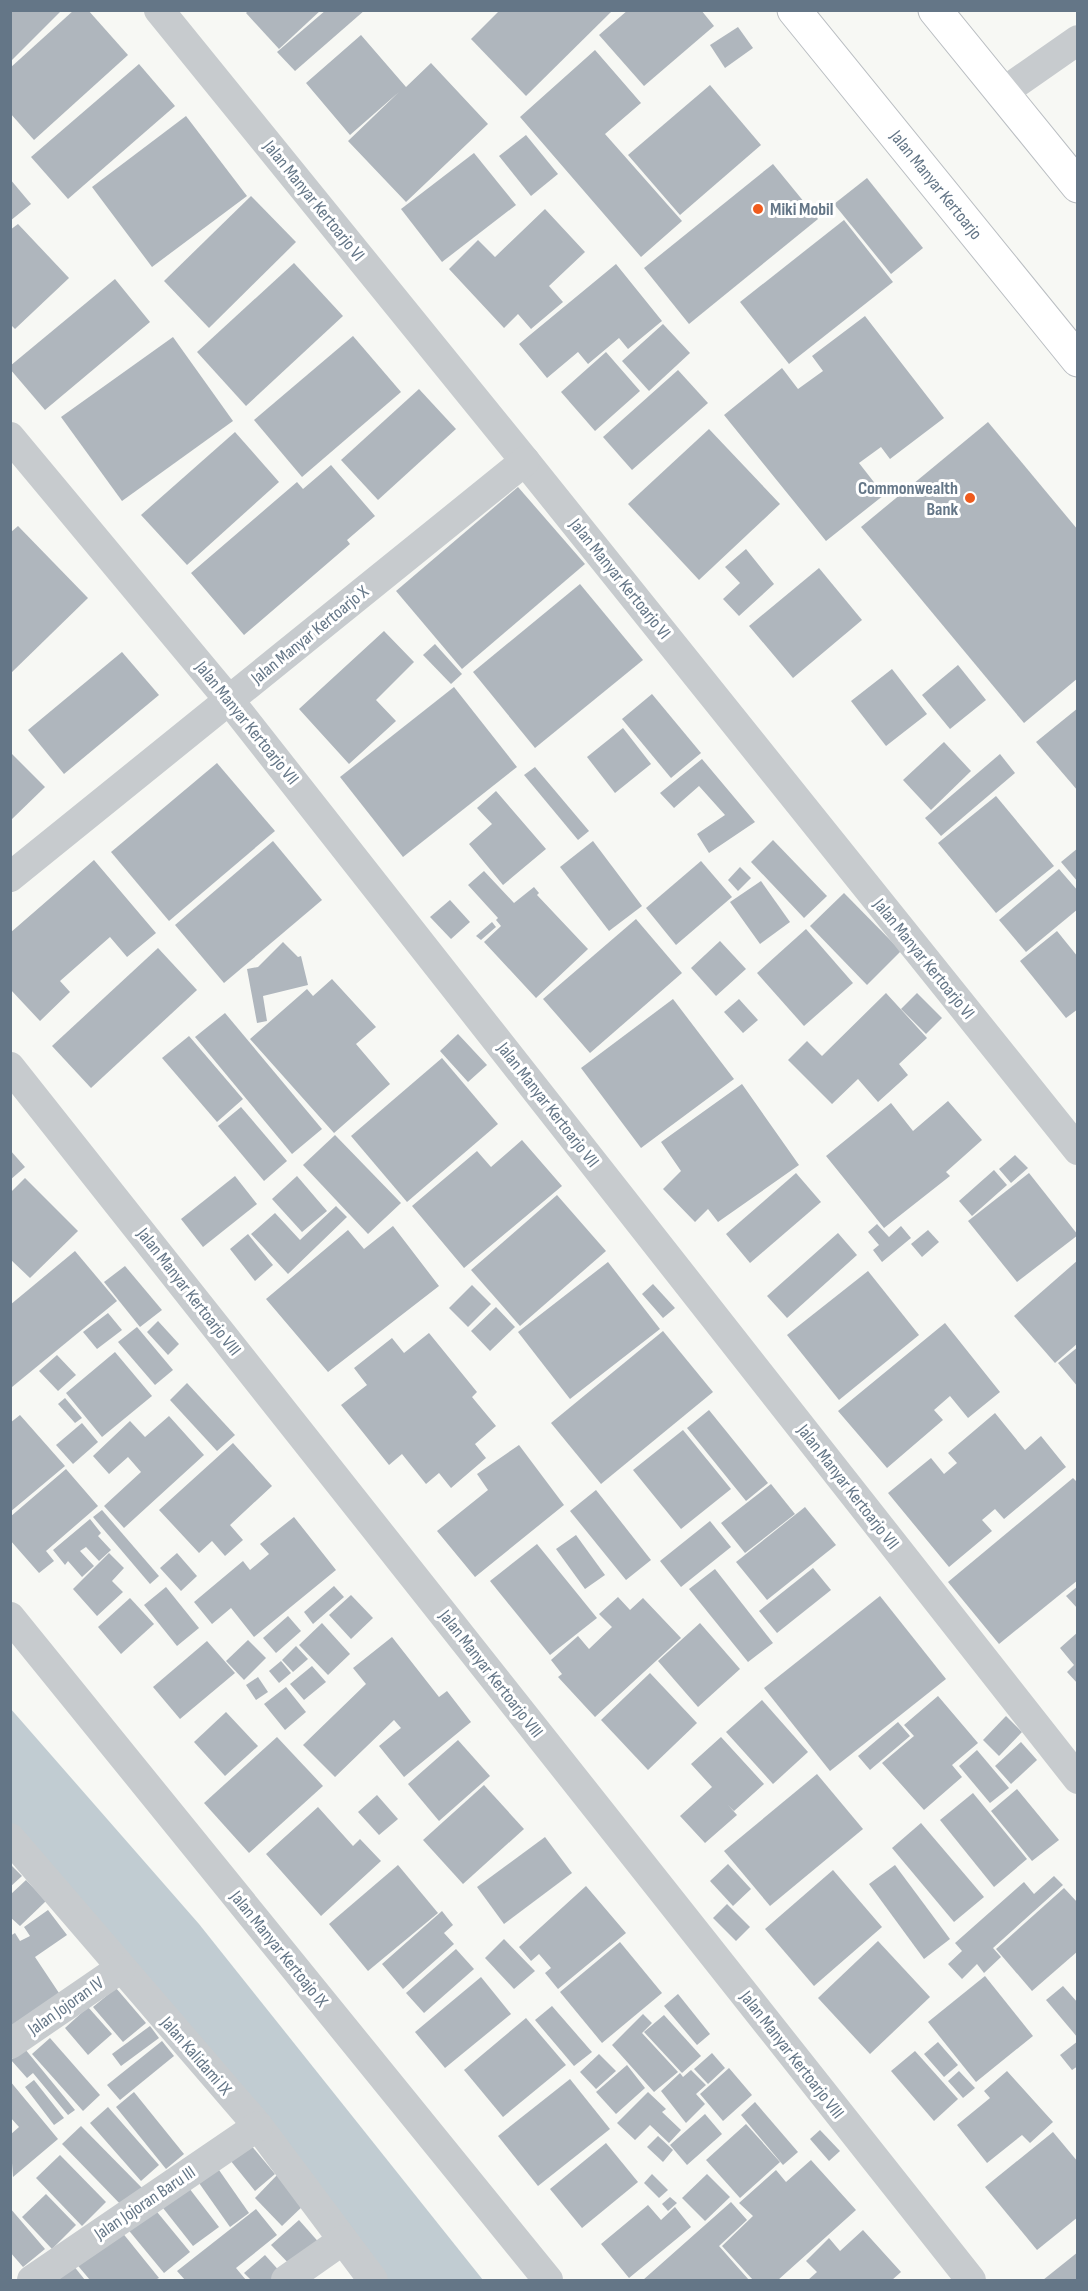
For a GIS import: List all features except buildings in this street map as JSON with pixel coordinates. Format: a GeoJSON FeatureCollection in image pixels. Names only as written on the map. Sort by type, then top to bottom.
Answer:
{"type":"FeatureCollection","features":[{"type":"Feature","properties":{"kind":"main road","name":"Jalan Manyar Kertoarjo"},"geometry":{"type":"LineString","coordinates":[[794,10],[1077,360]]}},
{"type":"Feature","properties":{"kind":"main road"},"geometry":{"type":"LineString","coordinates":[[935,10],[1077,186]]}},
{"type":"Feature","properties":{"kind":"street","name":"Jalan Manyar Kertoarjo VI"},"geometry":{"type":"LineString","coordinates":[[159,10],[525,461],[1077,1150]]}},
{"type":"Feature","properties":{"kind":"street"},"geometry":{"type":"LineString","coordinates":[[1002,93],[1077,40]]}},
{"type":"Feature","properties":{"kind":"street","name":"Jalan Manyar Kertoarjo VII"},"geometry":{"type":"LineString","coordinates":[[10,436],[229,700],[1077,1779]]}},
{"type":"Feature","properties":{"kind":"street","name":"Jalan Manyar Kertoarjo X"},"geometry":{"type":"LineString","coordinates":[[10,877],[525,461]]}},
{"type":"Feature","properties":{"kind":"street","name":"Jalan Manyar Kertoarjo VIII"},"geometry":{"type":"LineString","coordinates":[[10,1067],[971,2280]]}},
{"type":"Feature","properties":{"kind":"street","name":"Jalan Manyar Kertoajo IX"},"geometry":{"type":"LineString","coordinates":[[10,1617],[548,2280]]}},
{"type":"Feature","properties":{"kind":"street","name":"Jalan Kalidami IX"},"geometry":{"type":"LineString","coordinates":[[10,1838],[258,2126],[373,2280]]}},
{"type":"Feature","properties":{"kind":"street","name":"Jalan Jojoran IV"},"geometry":{"type":"LineString","coordinates":[[10,2044],[121,1968]]}},
{"type":"Feature","properties":{"kind":"street","name":"Jalan Jojoran Baru III"},"geometry":{"type":"LineString","coordinates":[[32,2280],[258,2126]]}},
{"type":"Feature","properties":{"kind":"street"},"geometry":{"type":"LineString","coordinates":[[286,2280],[343,2240]]}},
{"type":"Feature","properties":{"kind":"shaded area"},"geometry":{"type":"Polygon","coordinates":[[[10,1708],[199,1924],[483,2280],[382,2280],[11,1830],[10,1708]]]}},
{"type":"Feature","properties":{"kind":"place","name":"Miki Mobil"},"geometry":{"type":"Point","coordinates":[758,209]}},
{"type":"Feature","properties":{"kind":"place","name":"Commonwealth Bank"},"geometry":{"type":"Point","coordinates":[970,498]}}]}
